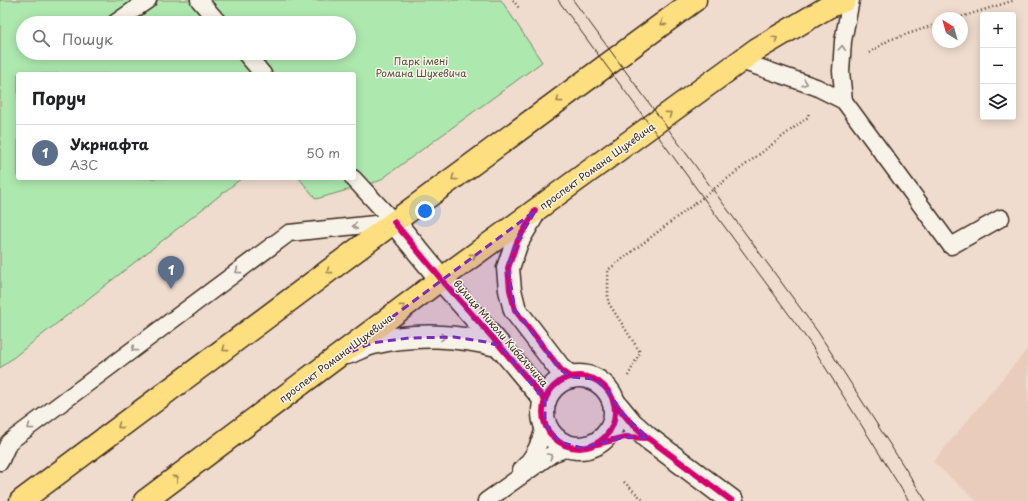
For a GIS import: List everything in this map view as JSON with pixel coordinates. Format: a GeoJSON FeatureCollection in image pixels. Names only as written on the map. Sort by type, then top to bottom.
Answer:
{"type":"FeatureCollection","features":[{"type":"Feature","properties":{"kind":"main road"},"geometry":{"type":"LineString","coordinates":[[21,501],[394,222],[695,0]]}},
{"type":"Feature","properties":{"kind":"main road","name":"проспект Романа Шухевича"},"geometry":{"type":"LineString","coordinates":[[145,501],[441,279],[757,49],[828,7],[845,0]]}},
{"type":"Feature","properties":{"kind":"street","name":"вулиця Миколи Кибальчича"},"geometry":{"type":"LineString","coordinates":[[535,211],[517,242],[508,268],[510,290],[515,310],[561,370],[571,377]]}},
{"type":"Feature","properties":{"kind":"street","name":"вулиця Миколи Кибальчича"},"geometry":{"type":"LineString","coordinates":[[394,222],[545,400]]}},
{"type":"Feature","properties":{"kind":"street","name":"вулиця Миколи Кибальчича"},"geometry":{"type":"LineString","coordinates":[[337,358],[372,343],[409,338],[454,337],[486,342],[500,346]]}},
{"type":"Feature","properties":{"kind":"street"},"geometry":{"type":"LineString","coordinates":[[648,438],[625,437],[582,448],[570,447],[551,435],[545,424],[543,412],[545,400],[551,390],[560,381],[571,377],[583,376],[595,379],[605,387],[613,401],[631,423],[648,438],[732,501]]}},
{"type":"Feature","properties":{"kind":"street"},"geometry":{"type":"LineString","coordinates":[[593,445],[603,438],[610,429],[614,418],[613,401]]}},
{"type":"Feature","properties":{"kind":"lane"},"geometry":{"type":"LineString","coordinates":[[125,16],[148,0]]}},
{"type":"Feature","properties":{"kind":"lane"},"geometry":{"type":"LineString","coordinates":[[199,0],[213,16]]}},
{"type":"Feature","properties":{"kind":"lane"},"geometry":{"type":"LineString","coordinates":[[844,101],[841,70],[843,41],[851,0]]}},
{"type":"Feature","properties":{"kind":"lane"},"geometry":{"type":"LineString","coordinates":[[251,60],[261,72]]}},
{"type":"Feature","properties":{"kind":"lane"},"geometry":{"type":"LineString","coordinates":[[741,61],[816,87],[844,101],[951,246],[1001,218]]}},
{"type":"Feature","properties":{"kind":"lane"},"geometry":{"type":"LineString","coordinates":[[355,180],[394,222]]}},
{"type":"Feature","properties":{"kind":"lane"},"geometry":{"type":"LineString","coordinates":[[0,462],[9,442],[289,233],[394,222]]}},
{"type":"Feature","properties":{"kind":"lane"},"geometry":{"type":"LineString","coordinates":[[508,485],[531,460],[539,444],[545,424]]}},
{"type":"Feature","properties":{"kind":"lane"},"geometry":{"type":"LineString","coordinates":[[486,501],[552,454],[570,447]]}},
{"type":"Feature","properties":{"kind":"path"},"geometry":{"type":"LineString","coordinates":[[513,0],[519,8]]}},
{"type":"Feature","properties":{"kind":"path"},"geometry":{"type":"LineString","coordinates":[[968,15],[1015,0]]}},
{"type":"Feature","properties":{"kind":"path"},"geometry":{"type":"LineString","coordinates":[[841,70],[889,40],[932,26]]}},
{"type":"Feature","properties":{"kind":"path"},"geometry":{"type":"LineString","coordinates":[[628,378],[640,352],[608,302],[608,270],[808,117]]}},
{"type":"Feature","properties":{"kind":"path"},"geometry":{"type":"LineString","coordinates":[[624,482],[644,501]]}},
{"type":"Feature","properties":{"kind":"highlighted area"},"geometry":{"type":"Polygon","coordinates":[[[535,211],[517,242],[508,268],[515,310],[561,370],[571,377],[595,379],[605,387],[623,414],[648,438],[625,437],[582,448],[560,442],[545,424],[545,400],[500,346],[486,342],[454,337],[409,338],[372,343],[337,358],[535,211]]]}},
{"type":"Feature","properties":{"kind":"shaded area"},"geometry":{"type":"Polygon","coordinates":[[[1028,348],[1028,501],[977,501],[933,462],[1028,348]]]}},
{"type":"Feature","properties":{"kind":"green space","name":"Парк імені Романа Шухевича"},"geometry":{"type":"Polygon","coordinates":[[[0,0],[501,0],[542,62],[379,181],[316,199],[301,180],[356,180],[356,72],[16,72],[16,180],[239,180],[0,368],[0,0]]]}},
{"type":"Feature","properties":{"kind":"tram line"},"geometry":{"type":"LineString","coordinates":[[558,0],[810,343],[909,501]]}},
{"type":"Feature","properties":{"kind":"tram line"},"geometry":{"type":"LineString","coordinates":[[573,0],[818,332],[926,501]]}},
{"type":"Feature","properties":{"kind":"cycle path"},"geometry":{"type":"LineString","coordinates":[[535,211],[517,242],[508,268],[510,290],[515,310],[561,370],[571,377]]}},
{"type":"Feature","properties":{"kind":"cycle path"},"geometry":{"type":"LineString","coordinates":[[394,222],[545,400]]}},
{"type":"Feature","properties":{"kind":"cycle path"},"geometry":{"type":"LineString","coordinates":[[579,376],[599,382],[609,392],[615,412],[609,432],[599,442],[579,448],[559,442],[549,432],[543,412],[549,392],[559,382],[579,376]]}},
{"type":"Feature","properties":{"kind":"cycle path"},"geometry":{"type":"LineString","coordinates":[[613,401],[631,423],[648,438],[732,501]]}},
{"type":"Feature","properties":{"kind":"cycle path"},"geometry":{"type":"LineString","coordinates":[[597,444],[625,437],[648,438]]}},
{"type":"Feature","properties":{"kind":"place","name":"Укрнафта"},"geometry":{"type":"Point","coordinates":[171,289]}}]}
